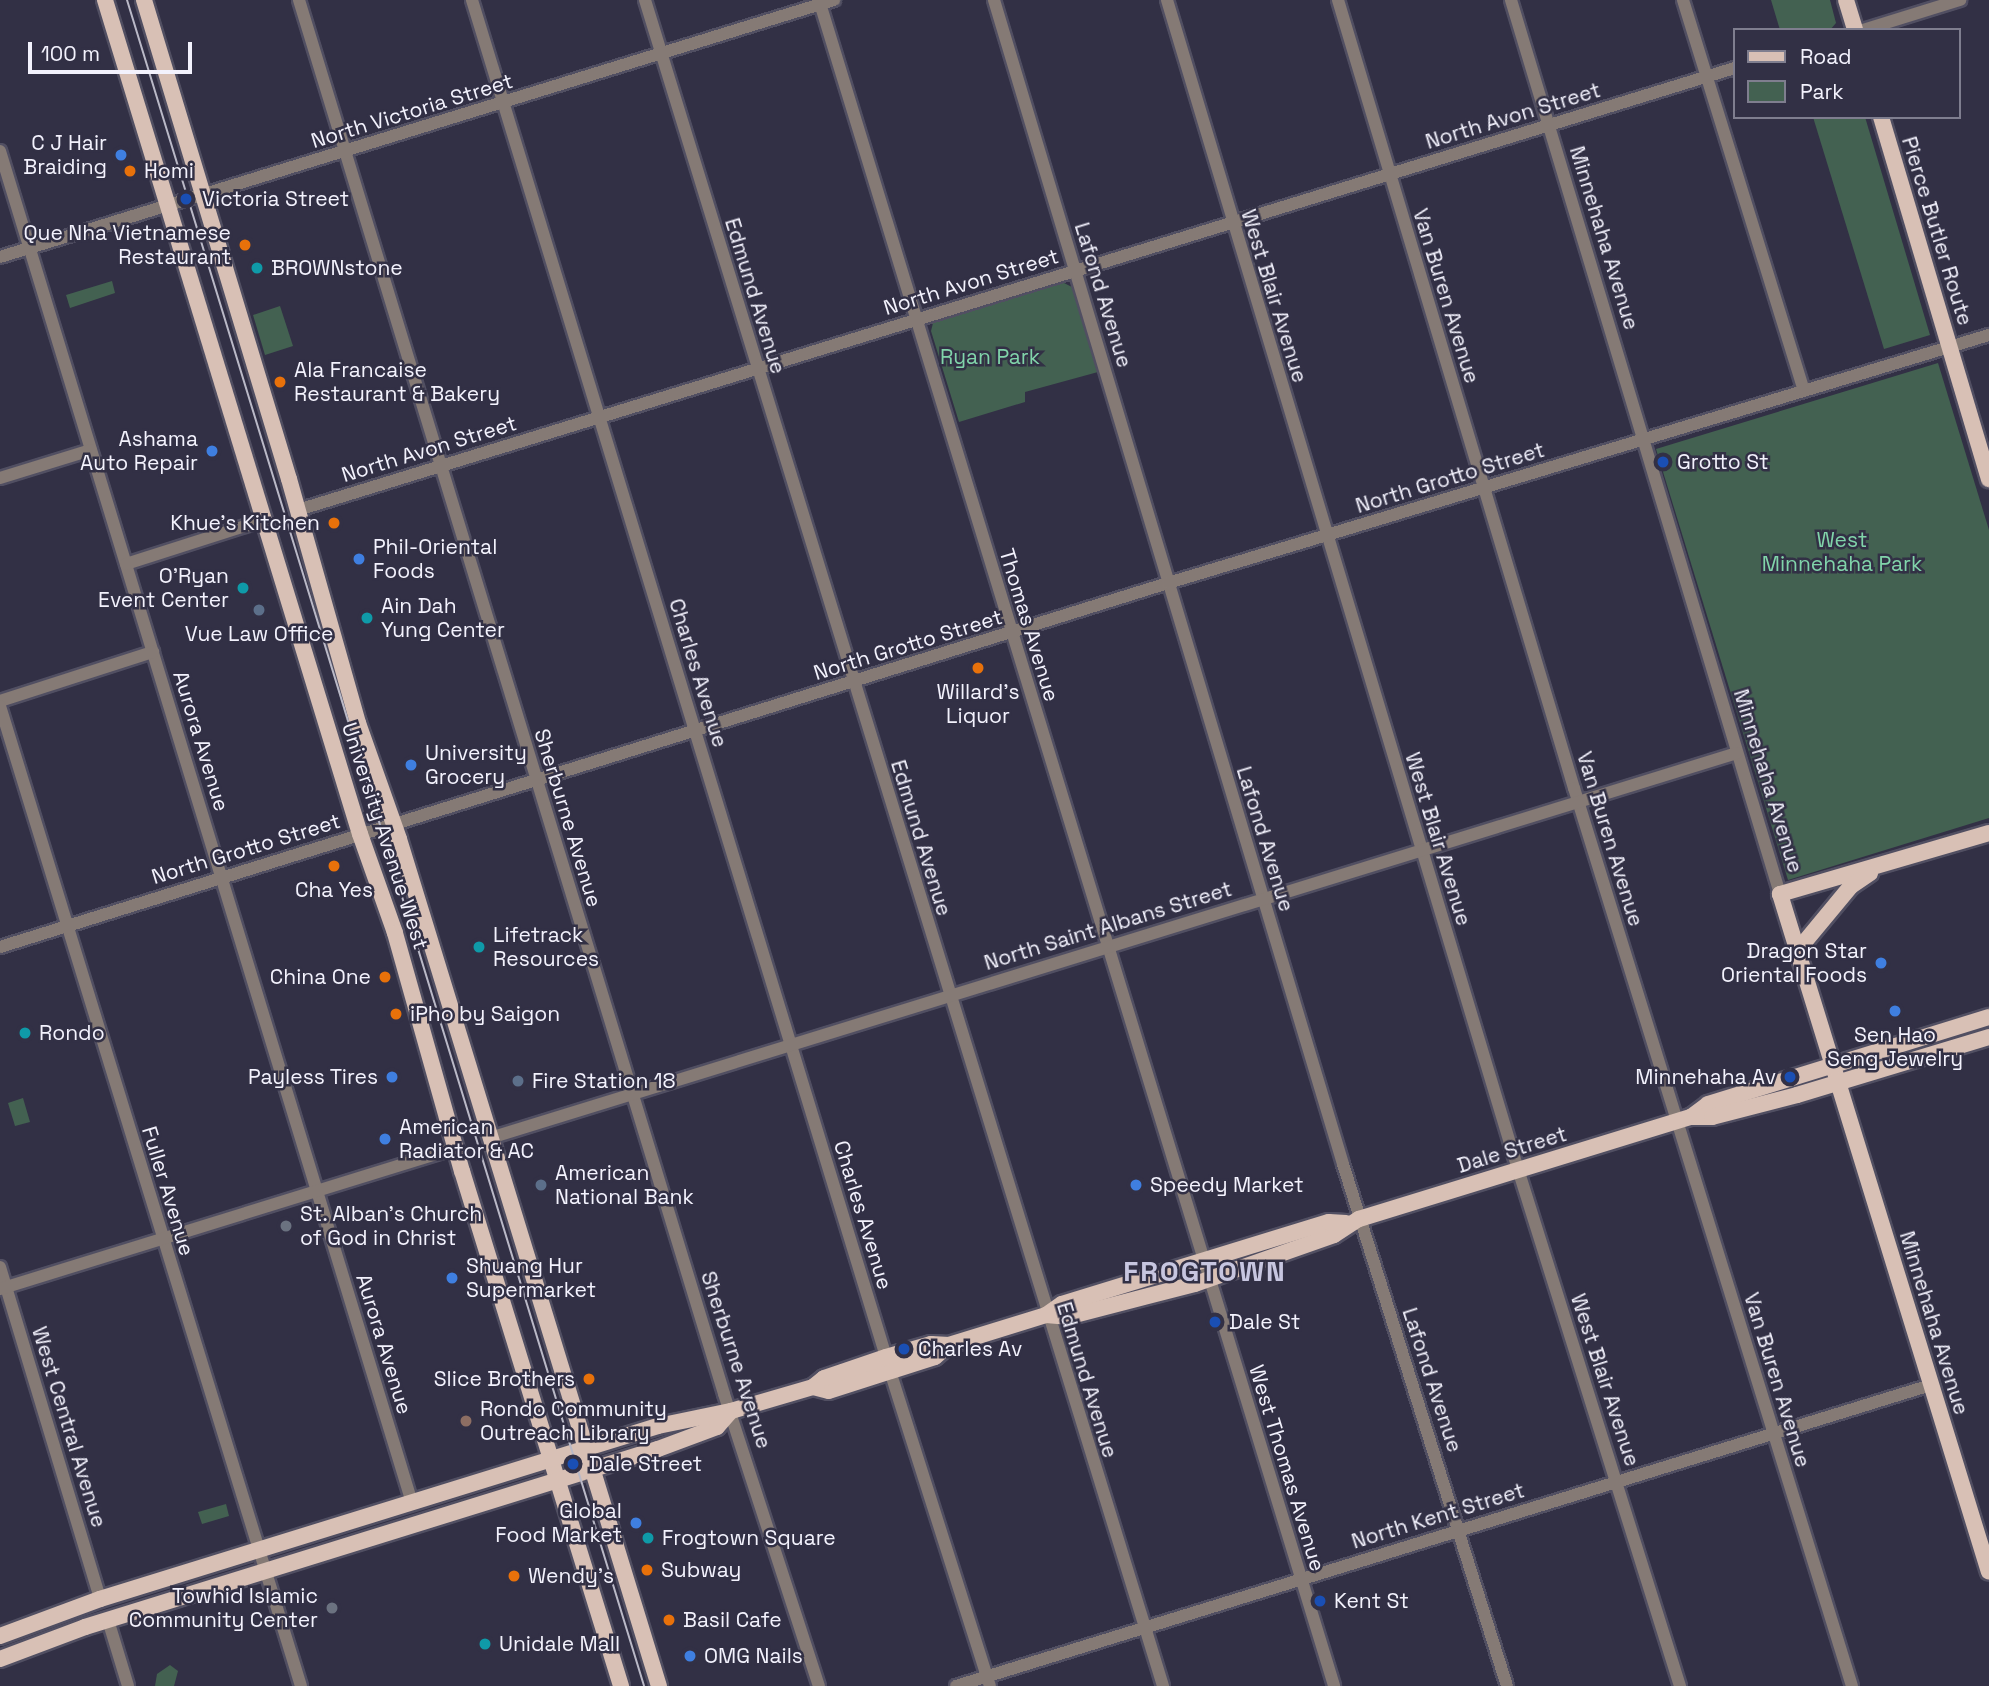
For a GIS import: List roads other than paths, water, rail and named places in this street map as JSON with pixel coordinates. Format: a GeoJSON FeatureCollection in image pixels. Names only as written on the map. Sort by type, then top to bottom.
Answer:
{"type":"FeatureCollection","features":[{"type":"Feature","properties":{"kind":"main road","name":"University Avenue West"},"geometry":{"type":"LineString","coordinates":[[105,0],[360,834],[403,959],[456,1149],[621,1686]]}},
{"type":"Feature","properties":{"kind":"main road","name":"University Avenue West"},"geometry":{"type":"LineString","coordinates":[[144,0],[298,510],[342,671],[394,824],[659,1686]]}},
{"type":"Feature","properties":{"kind":"main road"},"geometry":{"type":"LineString","coordinates":[[1846,0],[1854,28]]}},
{"type":"Feature","properties":{"kind":"main road","name":"Pierce Butler Route"},"geometry":{"type":"LineString","coordinates":[[1882,119],[1989,479]]}},
{"type":"Feature","properties":{"kind":"main road"},"geometry":{"type":"LineString","coordinates":[[1780,894],[1989,833]]}},
{"type":"Feature","properties":{"kind":"main road"},"geometry":{"type":"LineString","coordinates":[[1798,950],[1851,886],[1881,865]]}},
{"type":"Feature","properties":{"kind":"main road","name":"Minnehaha Avenue"},"geometry":{"type":"LineString","coordinates":[[1780,894],[1989,1573]]}},
{"type":"Feature","properties":{"kind":"main road","name":"Dale Street"},"geometry":{"type":"LineString","coordinates":[[1683,1120],[1708,1104],[1989,1017]]}},
{"type":"Feature","properties":{"kind":"main road","name":"Dale Street"},"geometry":{"type":"LineString","coordinates":[[0,1636],[100,1599],[672,1422],[731,1411],[813,1387],[829,1391],[931,1344],[949,1345],[1046,1315],[1062,1304],[1329,1222],[1353,1221],[1683,1120],[1712,1117],[1840,1084],[1989,1037]]}},
{"type":"Feature","properties":{"kind":"main road","name":"Dale Street"},"geometry":{"type":"LineString","coordinates":[[1046,1315],[1067,1317],[1208,1280],[1334,1235],[1353,1221]]}},
{"type":"Feature","properties":{"kind":"main road","name":"Dale Street"},"geometry":{"type":"LineString","coordinates":[[0,1659],[108,1620],[698,1435],[717,1427],[731,1411]]}},
{"type":"Feature","properties":{"kind":"street","name":"Sherburne Avenue"},"geometry":{"type":"LineString","coordinates":[[299,0],[536,780],[819,1686]]}},
{"type":"Feature","properties":{"kind":"street","name":"Charles Avenue"},"geometry":{"type":"LineString","coordinates":[[472,0],[888,1364],[989,1681]]}},
{"type":"Feature","properties":{"kind":"street","name":"Edmund Avenue"},"geometry":{"type":"LineString","coordinates":[[645,0],[1046,1315],[1163,1686]]}},
{"type":"Feature","properties":{"kind":"street","name":"North Victoria Street"},"geometry":{"type":"LineString","coordinates":[[0,257],[661,54],[820,2],[834,0]]}},
{"type":"Feature","properties":{"kind":"street","name":"Lafond Avenue"},"geometry":{"type":"LineString","coordinates":[[993,0],[1263,898],[1353,1221],[1460,1530],[1507,1686]]}},
{"type":"Feature","properties":{"kind":"street","name":"West Blair Avenue"},"geometry":{"type":"LineString","coordinates":[[1167,0],[1518,1170],[1679,1686]]}},
{"type":"Feature","properties":{"kind":"street","name":"Van Buren Avenue"},"geometry":{"type":"LineString","coordinates":[[1338,0],[1578,801],[1683,1120],[1774,1433],[1852,1686]]}},
{"type":"Feature","properties":{"kind":"street","name":"Minnehaha Avenue"},"geometry":{"type":"LineString","coordinates":[[1511,0],[1780,894]]}},
{"type":"Feature","properties":{"kind":"street"},"geometry":{"type":"LineString","coordinates":[[1683,0],[1804,391]]}},
{"type":"Feature","properties":{"kind":"street"},"geometry":{"type":"LineString","coordinates":[[1869,28],[1960,0]]}},
{"type":"Feature","properties":{"kind":"street","name":"Thomas Avenue"},"geometry":{"type":"LineString","coordinates":[[820,2],[1202,1261]]}},
{"type":"Feature","properties":{"kind":"street","name":"North Avon Street"},"geometry":{"type":"LineString","coordinates":[[298,510],[1734,68]]}},
{"type":"Feature","properties":{"kind":"street","name":"Aurora Avenue"},"geometry":{"type":"LineString","coordinates":[[0,151],[412,1503]]}},
{"type":"Feature","properties":{"kind":"street","name":"North Grotto Street"},"geometry":{"type":"LineString","coordinates":[[0,947],[1012,634],[1168,583],[1989,335]]}},
{"type":"Feature","properties":{"kind":"street"},"geometry":{"type":"LineString","coordinates":[[0,478],[91,450]]}},
{"type":"Feature","properties":{"kind":"street"},"geometry":{"type":"LineString","coordinates":[[126,564],[264,520]]}},
{"type":"Feature","properties":{"kind":"street"},"geometry":{"type":"LineString","coordinates":[[0,701],[153,652]]}},
{"type":"Feature","properties":{"kind":"street","name":"Fuller Avenue"},"geometry":{"type":"LineString","coordinates":[[0,706],[300,1686]]}},
{"type":"Feature","properties":{"kind":"street","name":"North Saint Albans Street"},"geometry":{"type":"LineString","coordinates":[[490,1138],[1737,753]]}},
{"type":"Feature","properties":{"kind":"street"},"geometry":{"type":"LineString","coordinates":[[3,1288],[456,1149]]}},
{"type":"Feature","properties":{"kind":"street","name":"West Thomas Avenue"},"geometry":{"type":"LineString","coordinates":[[1202,1261],[1334,1686]]}},
{"type":"Feature","properties":{"kind":"street","name":"West Central Avenue"},"geometry":{"type":"LineString","coordinates":[[0,1267],[3,1288],[100,1599]]}},
{"type":"Feature","properties":{"kind":"street","name":"North Kent Street"},"geometry":{"type":"LineString","coordinates":[[956,1686],[989,1681],[1144,1627],[1931,1385]]}},
{"type":"Feature","properties":{"kind":"street"},"geometry":{"type":"LineString","coordinates":[[108,1620],[128,1686]]}},
{"type":"Feature","properties":{"kind":"tram line"},"geometry":{"type":"LineString","coordinates":[[127,0],[644,1686]]}},
{"type":"Feature","properties":{"kind":"place","name":"C J Hair Braiding"},"geometry":{"type":"Point","coordinates":[121,155]}},
{"type":"Feature","properties":{"kind":"place","name":"Homi"},"geometry":{"type":"Point","coordinates":[130,171]}},
{"type":"Feature","properties":{"kind":"place","name":"Victoria Street"},"geometry":{"type":"Point","coordinates":[186,199]}},
{"type":"Feature","properties":{"kind":"place","name":"Que Nha Vietnamese Restaurant"},"geometry":{"type":"Point","coordinates":[245,245]}},
{"type":"Feature","properties":{"kind":"place","name":"BROWNstone"},"geometry":{"type":"Point","coordinates":[257,268]}},
{"type":"Feature","properties":{"kind":"place","name":"Ala Francaise Restaurant & Bakery"},"geometry":{"type":"Point","coordinates":[280,382]}},
{"type":"Feature","properties":{"kind":"place","name":"Ashama Auto Repair"},"geometry":{"type":"Point","coordinates":[212,451]}},
{"type":"Feature","properties":{"kind":"place","name":"Grotto St"},"geometry":{"type":"Point","coordinates":[1663,462]}},
{"type":"Feature","properties":{"kind":"place","name":"Khue's Kitchen"},"geometry":{"type":"Point","coordinates":[334,523]}},
{"type":"Feature","properties":{"kind":"place","name":"Phil-Oriental Foods"},"geometry":{"type":"Point","coordinates":[359,559]}},
{"type":"Feature","properties":{"kind":"place","name":"O'Ryan Event Center"},"geometry":{"type":"Point","coordinates":[243,588]}},
{"type":"Feature","properties":{"kind":"place","name":"Vue Law Office"},"geometry":{"type":"Point","coordinates":[259,610]}},
{"type":"Feature","properties":{"kind":"place","name":"Ain Dah Yung Center"},"geometry":{"type":"Point","coordinates":[367,618]}},
{"type":"Feature","properties":{"kind":"place","name":"Willard's Liquor"},"geometry":{"type":"Point","coordinates":[978,668]}},
{"type":"Feature","properties":{"kind":"place","name":"University Grocery"},"geometry":{"type":"Point","coordinates":[411,765]}},
{"type":"Feature","properties":{"kind":"place","name":"Cha Yes"},"geometry":{"type":"Point","coordinates":[334,866]}},
{"type":"Feature","properties":{"kind":"place","name":"Lifetrack Resources"},"geometry":{"type":"Point","coordinates":[479,947]}},
{"type":"Feature","properties":{"kind":"place","name":"Dragon Star Oriental Foods"},"geometry":{"type":"Point","coordinates":[1881,963]}},
{"type":"Feature","properties":{"kind":"place","name":"China One"},"geometry":{"type":"Point","coordinates":[385,977]}},
{"type":"Feature","properties":{"kind":"place","name":"Sen Hao Seng Jewelry"},"geometry":{"type":"Point","coordinates":[1895,1011]}},
{"type":"Feature","properties":{"kind":"place","name":"iPho by Saigon"},"geometry":{"type":"Point","coordinates":[396,1014]}},
{"type":"Feature","properties":{"kind":"place","name":"Rondo"},"geometry":{"type":"Point","coordinates":[25,1033]}},
{"type":"Feature","properties":{"kind":"place","name":"Payless Tires"},"geometry":{"type":"Point","coordinates":[392,1077]}},
{"type":"Feature","properties":{"kind":"place","name":"Minnehaha Av"},"geometry":{"type":"Point","coordinates":[1790,1077]}},
{"type":"Feature","properties":{"kind":"place","name":"Fire Station 18"},"geometry":{"type":"Point","coordinates":[518,1081]}},
{"type":"Feature","properties":{"kind":"place","name":"American Radiator & AC"},"geometry":{"type":"Point","coordinates":[385,1139]}},
{"type":"Feature","properties":{"kind":"place","name":"American National Bank"},"geometry":{"type":"Point","coordinates":[541,1185]}},
{"type":"Feature","properties":{"kind":"place","name":"Speedy Market"},"geometry":{"type":"Point","coordinates":[1136,1185]}},
{"type":"Feature","properties":{"kind":"place","name":"St. Alban's Church of God in Christ"},"geometry":{"type":"Point","coordinates":[286,1226]}},
{"type":"Feature","properties":{"kind":"place","name":"Shuang Hur Supermarket"},"geometry":{"type":"Point","coordinates":[452,1278]}},
{"type":"Feature","properties":{"kind":"place","name":"Dale St"},"geometry":{"type":"Point","coordinates":[1215,1322]}},
{"type":"Feature","properties":{"kind":"place","name":"Charles Av"},"geometry":{"type":"Point","coordinates":[904,1349]}},
{"type":"Feature","properties":{"kind":"place","name":"Slice Brothers"},"geometry":{"type":"Point","coordinates":[589,1379]}},
{"type":"Feature","properties":{"kind":"place","name":"Rondo Community Outreach Library"},"geometry":{"type":"Point","coordinates":[466,1421]}},
{"type":"Feature","properties":{"kind":"place","name":"Dale Street"},"geometry":{"type":"Point","coordinates":[573,1464]}},
{"type":"Feature","properties":{"kind":"place","name":"Global Food Market"},"geometry":{"type":"Point","coordinates":[636,1523]}},
{"type":"Feature","properties":{"kind":"place","name":"Frogtown Square"},"geometry":{"type":"Point","coordinates":[648,1538]}},
{"type":"Feature","properties":{"kind":"place","name":"Subway"},"geometry":{"type":"Point","coordinates":[647,1570]}},
{"type":"Feature","properties":{"kind":"place","name":"Wendy's"},"geometry":{"type":"Point","coordinates":[514,1576]}},
{"type":"Feature","properties":{"kind":"place","name":"Kent St"},"geometry":{"type":"Point","coordinates":[1320,1601]}},
{"type":"Feature","properties":{"kind":"place","name":"Towhid Islamic Community Center"},"geometry":{"type":"Point","coordinates":[332,1608]}},
{"type":"Feature","properties":{"kind":"place","name":"Basil Cafe"},"geometry":{"type":"Point","coordinates":[669,1620]}},
{"type":"Feature","properties":{"kind":"place","name":"Unidale Mall"},"geometry":{"type":"Point","coordinates":[485,1644]}},
{"type":"Feature","properties":{"kind":"place","name":"OMG Nails"},"geometry":{"type":"Point","coordinates":[690,1656]}},
{"type":"Feature","properties":{"kind":"district","name":"FROGTOWN"},"geometry":{"type":"Point","coordinates":[1205,1271]}},
{"type":"Feature","properties":{"kind":"park label","name":"Ryan Park"},"geometry":{"type":"Point","coordinates":[990,357]}},
{"type":"Feature","properties":{"kind":"park label","name":"West Minnehaha Park"},"geometry":{"type":"Point","coordinates":[1842,552]}}]}
